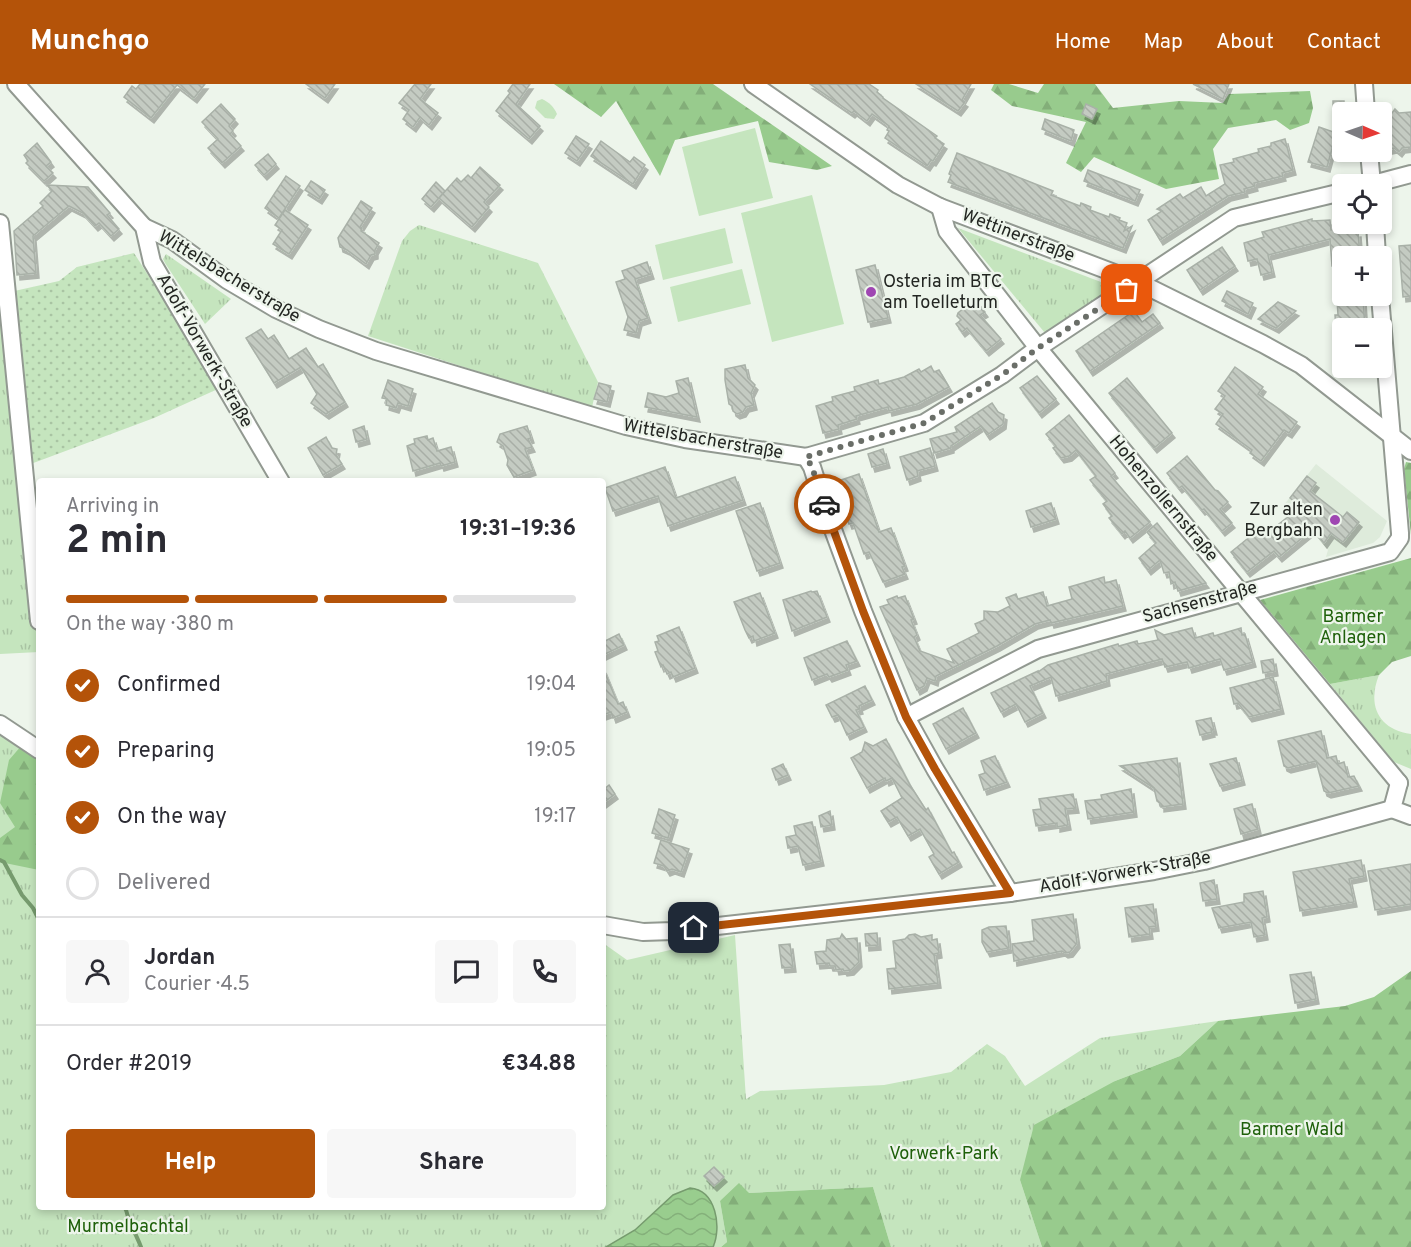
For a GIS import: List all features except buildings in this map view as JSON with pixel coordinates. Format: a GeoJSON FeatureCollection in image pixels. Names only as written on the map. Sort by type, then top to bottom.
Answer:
{"type":"FeatureCollection","features":[{"type":"Feature","properties":{"kind":"street","name":"Adolf-Vorwerk-Straße"},"geometry":{"type":"LineString","coordinates":[[16,84],[144,227],[152,262],[279,478]]}},
{"type":"Feature","properties":{"kind":"street","name":"Wettinerstraße"},"geometry":{"type":"LineString","coordinates":[[753,84],[898,185],[940,207],[1138,282],[1301,365],[1411,451]]}},
{"type":"Feature","properties":{"kind":"street"},"geometry":{"type":"LineString","coordinates":[[1364,84],[1365,102]]}},
{"type":"Feature","properties":{"kind":"street"},"geometry":{"type":"LineString","coordinates":[[1392,179],[1411,174]]}},
{"type":"Feature","properties":{"kind":"street","name":"Wittelsbacherstraße"},"geometry":{"type":"LineString","coordinates":[[144,227],[172,240],[227,280],[276,309],[376,351],[626,426],[685,439],[806,457],[924,423],[1002,375],[1038,348],[1234,218],[1332,194]]}},
{"type":"Feature","properties":{"kind":"street","name":"Hohenzollernstraße"},"geometry":{"type":"LineString","coordinates":[[940,207],[947,231],[1038,348],[1405,785]]}},
{"type":"Feature","properties":{"kind":"street"},"geometry":{"type":"LineString","coordinates":[[0,224],[36,590]]}},
{"type":"Feature","properties":{"kind":"street","name":"Sachsenstraße"},"geometry":{"type":"LineString","coordinates":[[906,717],[1038,649],[1390,552],[1400,538],[1381,306]]}},
{"type":"Feature","properties":{"kind":"street"},"geometry":{"type":"LineString","coordinates":[[806,457],[812,467],[863,611],[906,717],[1010,893]]}},
{"type":"Feature","properties":{"kind":"street"},"geometry":{"type":"LineString","coordinates":[[0,724],[36,748]]}},
{"type":"Feature","properties":{"kind":"street"},"geometry":{"type":"LineString","coordinates":[[1405,785],[1392,809],[1411,816]]}},
{"type":"Feature","properties":{"kind":"street","name":"Adolf-Vorwerk-Straße"},"geometry":{"type":"LineString","coordinates":[[606,926],[643,932],[673,931],[1010,893],[1204,861],[1392,809]]}},
{"type":"Feature","properties":{"kind":"shaded area"},"geometry":{"type":"Polygon","coordinates":[[[1316,464],[1387,521],[1380,537],[1373,543],[1326,557],[1328,550],[1284,505],[1316,464]]]}},
{"type":"Feature","properties":{"kind":"green space"},"geometry":{"type":"Polygon","coordinates":[[[554,84],[713,84],[832,166],[817,170],[769,162],[758,121],[675,140],[660,176],[616,101],[601,117],[554,84]]]}},
{"type":"Feature","properties":{"kind":"green space"},"geometry":{"type":"Polygon","coordinates":[[[994,84],[1009,84],[1038,93],[1044,84],[1095,84],[1113,108],[1179,101],[1223,103],[1229,94],[1310,91],[1313,108],[1309,123],[1290,130],[1276,120],[1228,128],[1213,149],[1219,179],[1166,189],[1094,157],[1081,172],[1066,163],[1086,122],[1012,106],[991,90],[994,84]]]}},
{"type":"Feature","properties":{"kind":"green space"},"geometry":{"type":"Polygon","coordinates":[[[542,99],[549,103],[557,114],[554,119],[545,118],[535,108],[537,101],[542,99]]]}},
{"type":"Feature","properties":{"kind":"green space"},"geometry":{"type":"Polygon","coordinates":[[[755,128],[773,198],[699,216],[682,147],[755,128]]]}},
{"type":"Feature","properties":{"kind":"green space"},"geometry":{"type":"Polygon","coordinates":[[[812,195],[844,324],[772,342],[741,213],[812,195]]]}},
{"type":"Feature","properties":{"kind":"green space"},"geometry":{"type":"Polygon","coordinates":[[[419,225],[538,263],[598,382],[592,407],[368,336],[402,241],[419,225]]]}},
{"type":"Feature","properties":{"kind":"green space"},"geometry":{"type":"Polygon","coordinates":[[[725,228],[733,263],[663,280],[655,245],[725,228]]]}},
{"type":"Feature","properties":{"kind":"green space"},"geometry":{"type":"Polygon","coordinates":[[[958,228],[1101,282],[1106,288],[1106,293],[1045,333],[958,228]]]}},
{"type":"Feature","properties":{"kind":"green space"},"geometry":{"type":"Polygon","coordinates":[[[134,253],[220,388],[154,418],[28,465],[1,294],[59,281],[77,267],[134,253]]]}},
{"type":"Feature","properties":{"kind":"green space"},"geometry":{"type":"Polygon","coordinates":[[[166,254],[231,299],[205,324],[165,263],[163,259],[166,254]]]}},
{"type":"Feature","properties":{"kind":"green space"},"geometry":{"type":"Polygon","coordinates":[[[742,269],[751,304],[678,322],[670,287],[742,269]]]}},
{"type":"Feature","properties":{"kind":"green space"},"geometry":{"type":"Polygon","coordinates":[[[0,294],[36,563],[36,652],[0,654],[0,294]]]}},
{"type":"Feature","properties":{"kind":"green space"},"geometry":{"type":"Polygon","coordinates":[[[1406,462],[1411,463],[1411,535],[1404,469],[1406,462]]]}},
{"type":"Feature","properties":{"kind":"green space","name":"Barmer Anlagen"},"geometry":{"type":"Polygon","coordinates":[[[1411,558],[1411,656],[1392,662],[1379,675],[1330,684],[1260,600],[1411,558]]]}},
{"type":"Feature","properties":{"kind":"green space"},"geometry":{"type":"Polygon","coordinates":[[[1379,675],[1374,696],[1375,706],[1383,721],[1390,727],[1411,734],[1411,769],[1394,762],[1330,684],[1379,675]]]}},
{"type":"Feature","properties":{"kind":"green space"},"geometry":{"type":"Polygon","coordinates":[[[0,731],[36,752],[36,1210],[606,1210],[606,945],[627,960],[735,935],[746,1099],[760,1091],[884,1085],[951,1072],[987,1044],[1005,1056],[1025,1086],[1100,1038],[1218,1021],[1180,1056],[1115,1081],[1020,1180],[1042,1247],[891,1247],[873,1187],[749,1193],[720,1201],[727,1242],[721,1247],[0,1247],[0,731]]]}},
{"type":"Feature","properties":{"kind":"green space"},"geometry":{"type":"Polygon","coordinates":[[[22,745],[36,752],[36,869],[0,862],[0,838],[15,827],[0,803],[9,760],[22,745]]]}},
{"type":"Feature","properties":{"kind":"green space","name":"Barmer Wald"},"geometry":{"type":"Polygon","coordinates":[[[1411,971],[1411,1247],[1042,1247],[1020,1180],[1034,1125],[1115,1081],[1180,1056],[1218,1021],[1345,1006],[1374,997],[1411,971]]]}},
{"type":"Feature","properties":{"kind":"green space"},"geometry":{"type":"Polygon","coordinates":[[[739,1183],[749,1193],[873,1187],[891,1247],[721,1247],[727,1242],[720,1201],[739,1183]]]}},
{"type":"Feature","properties":{"kind":"water"},"geometry":{"type":"Polygon","coordinates":[[[690,1188],[706,1195],[715,1211],[717,1230],[713,1247],[606,1247],[635,1230],[673,1195],[690,1188]]]}},
{"type":"Feature","properties":{"kind":"waterway"},"geometry":{"type":"LineString","coordinates":[[0,860],[4,862],[22,895],[36,914]]}},
{"type":"Feature","properties":{"kind":"waterway"},"geometry":{"type":"LineString","coordinates":[[126,1210],[141,1247]]}},
{"type":"Feature","properties":{"kind":"way so far"},"geometry":{"type":"LineString","coordinates":[[824,504],[812,467],[806,457],[924,423],[942,414],[1127,290]]}},
{"type":"Feature","properties":{"kind":"place","name":"Osteria im BTC am Toelleturm"},"geometry":{"type":"Point","coordinates":[871,292]}},
{"type":"Feature","properties":{"kind":"place","name":"Zur alten Bergbahn"},"geometry":{"type":"Point","coordinates":[1335,520]}},
{"type":"Feature","properties":{"kind":"route"},"geometry":{"type":"LineString","coordinates":[[694,928],[1010,893],[906,717],[863,611],[824,504]]}},
{"type":"Feature","properties":{"kind":"park label","name":"Vorwerk-Park"},"geometry":{"type":"Point","coordinates":[944,1154]}},
{"type":"Feature","properties":{"kind":"park label","name":"Murmelbachtal"},"geometry":{"type":"Point","coordinates":[128,1227]}}]}
